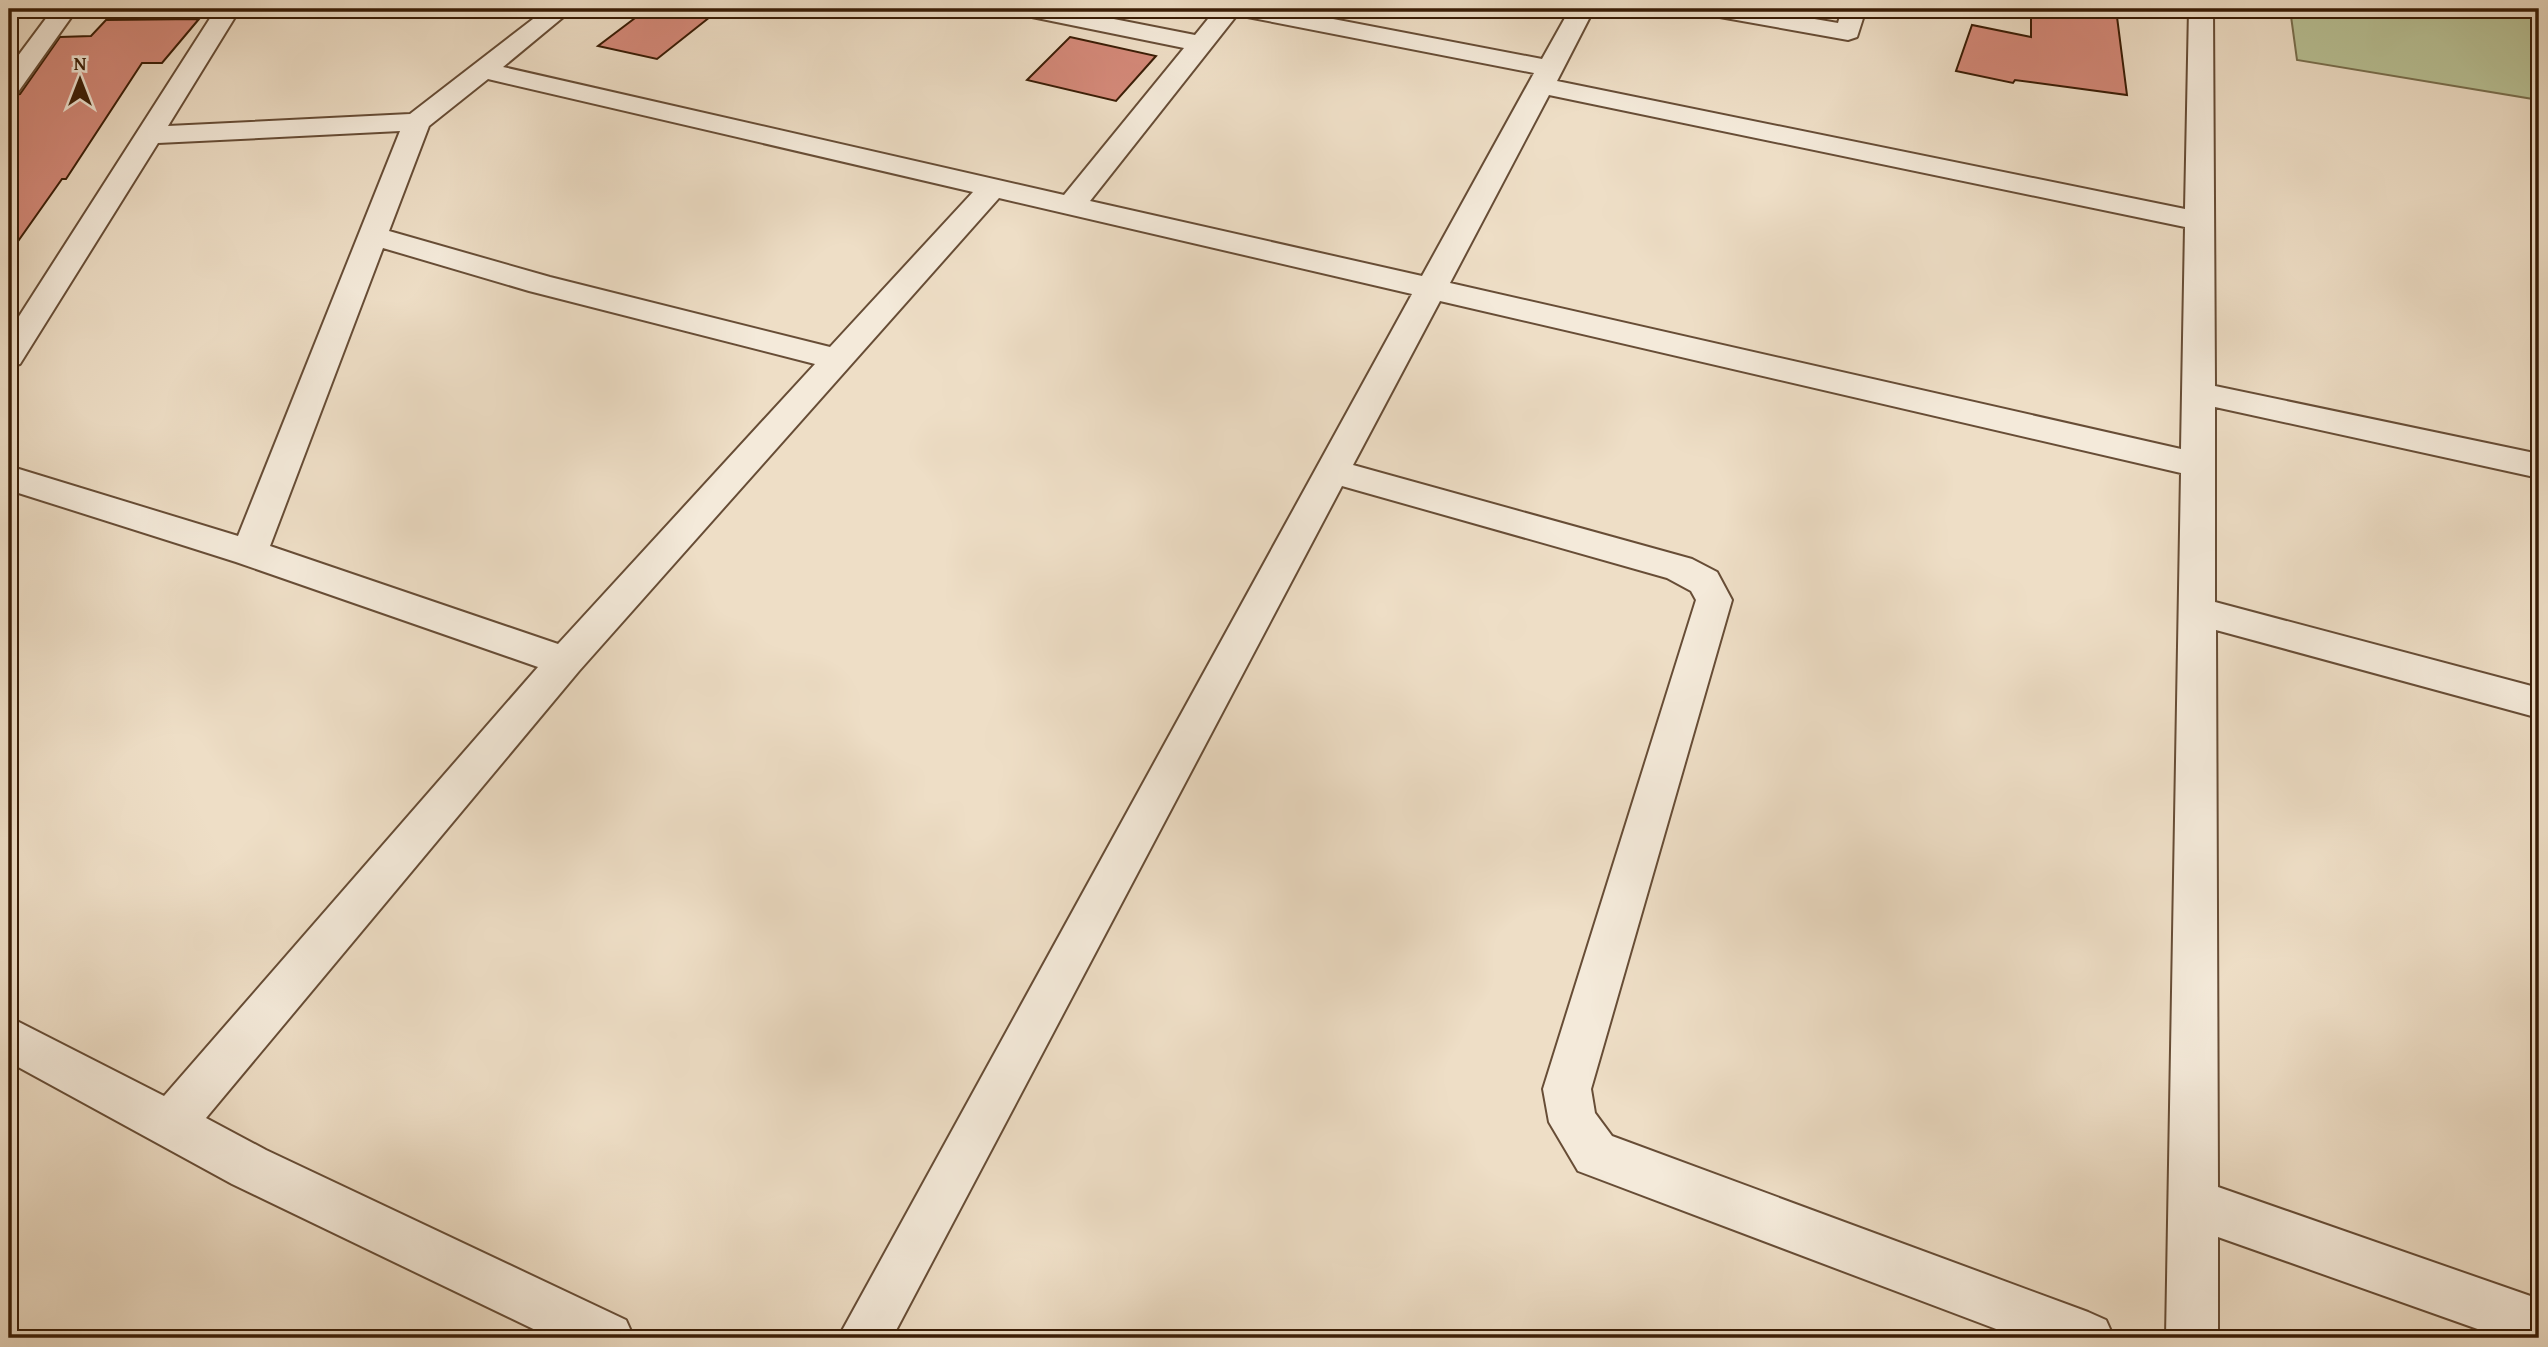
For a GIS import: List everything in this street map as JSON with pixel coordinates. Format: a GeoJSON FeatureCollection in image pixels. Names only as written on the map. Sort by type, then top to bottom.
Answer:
{"type":"FeatureCollection","features":[{"type":"Feature","properties":{"kind":"street"},"geometry":{"type":"LineString","coordinates":[[9,86],[65,9]]}},
{"type":"Feature","properties":{"kind":"street"},"geometry":{"type":"LineString","coordinates":[[9,357],[228,9]]}},
{"type":"Feature","properties":{"kind":"street"},"geometry":{"type":"LineString","coordinates":[[249,553],[417,122],[561,9]]}},
{"type":"Feature","properties":{"kind":"street"},"geometry":{"type":"LineString","coordinates":[[1027,9],[1201,44]]}},
{"type":"Feature","properties":{"kind":"street"},"geometry":{"type":"LineString","coordinates":[[1071,205],[1229,9]]}},
{"type":"Feature","properties":{"kind":"street"},"geometry":{"type":"LineString","coordinates":[[1243,9],[2200,221]]}},
{"type":"Feature","properties":{"kind":"street"},"geometry":{"type":"LineString","coordinates":[[864,1338],[1582,9]]}},
{"type":"Feature","properties":{"kind":"street"},"geometry":{"type":"LineString","coordinates":[[1714,9],[1848,32],[1854,9]]}},
{"type":"Feature","properties":{"kind":"street"},"geometry":{"type":"LineString","coordinates":[[2192,1338],[2201,9]]}},
{"type":"Feature","properties":{"kind":"street"},"geometry":{"type":"LineString","coordinates":[[483,70],[2198,465]]}},
{"type":"Feature","properties":{"kind":"street"},"geometry":{"type":"LineString","coordinates":[[151,135],[417,122]]}},
{"type":"Feature","properties":{"kind":"street"},"geometry":{"type":"LineString","coordinates":[[171,1124],[565,662],[993,187]]}},
{"type":"Feature","properties":{"kind":"street"},"geometry":{"type":"LineString","coordinates":[[373,236],[540,284],[839,360]]}},
{"type":"Feature","properties":{"kind":"street"},"geometry":{"type":"LineString","coordinates":[[2198,393],[2539,466]]}},
{"type":"Feature","properties":{"kind":"street"},"geometry":{"type":"LineString","coordinates":[[1332,471],[1679,568],[1704,582],[1714,600],[1567,1089],[1573,1122],[1595,1154],[2088,1338]]}},
{"type":"Feature","properties":{"kind":"street"},"geometry":{"type":"LineString","coordinates":[[9,478],[249,553],[565,662]]}},
{"type":"Feature","properties":{"kind":"street"},"geometry":{"type":"LineString","coordinates":[[2197,611],[2539,702]]}},
{"type":"Feature","properties":{"kind":"street"},"geometry":{"type":"LineString","coordinates":[[9,1038],[249,1167],[608,1338]]}},
{"type":"Feature","properties":{"kind":"street"},"geometry":{"type":"LineString","coordinates":[[2193,1203],[2539,1325]]}},
{"type":"Feature","properties":{"kind":"green space"},"geometry":{"type":"Polygon","coordinates":[[[2290,9],[2539,9],[2539,100],[2297,60],[2290,9]]]}},
{"type":"Feature","properties":{"kind":"building"},"geometry":{"type":"Polygon","coordinates":[[[647,9],[720,9],[657,59],[598,46],[647,9]]]}},
{"type":"Feature","properties":{"kind":"building"},"geometry":{"type":"Polygon","coordinates":[[[2031,9],[2116,9],[2127,95],[2015,80],[2013,83],[1956,71],[1972,25],[2031,37],[2031,9]]]}},
{"type":"Feature","properties":{"kind":"building"},"geometry":{"type":"Polygon","coordinates":[[[199,19],[162,63],[142,63],[66,179],[62,179],[9,254],[9,96],[20,94],[60,37],[91,36],[106,20],[199,19]]]}},
{"type":"Feature","properties":{"kind":"building"},"geometry":{"type":"Polygon","coordinates":[[[1070,37],[1156,56],[1116,101],[1027,80],[1070,37]]]}}]}
